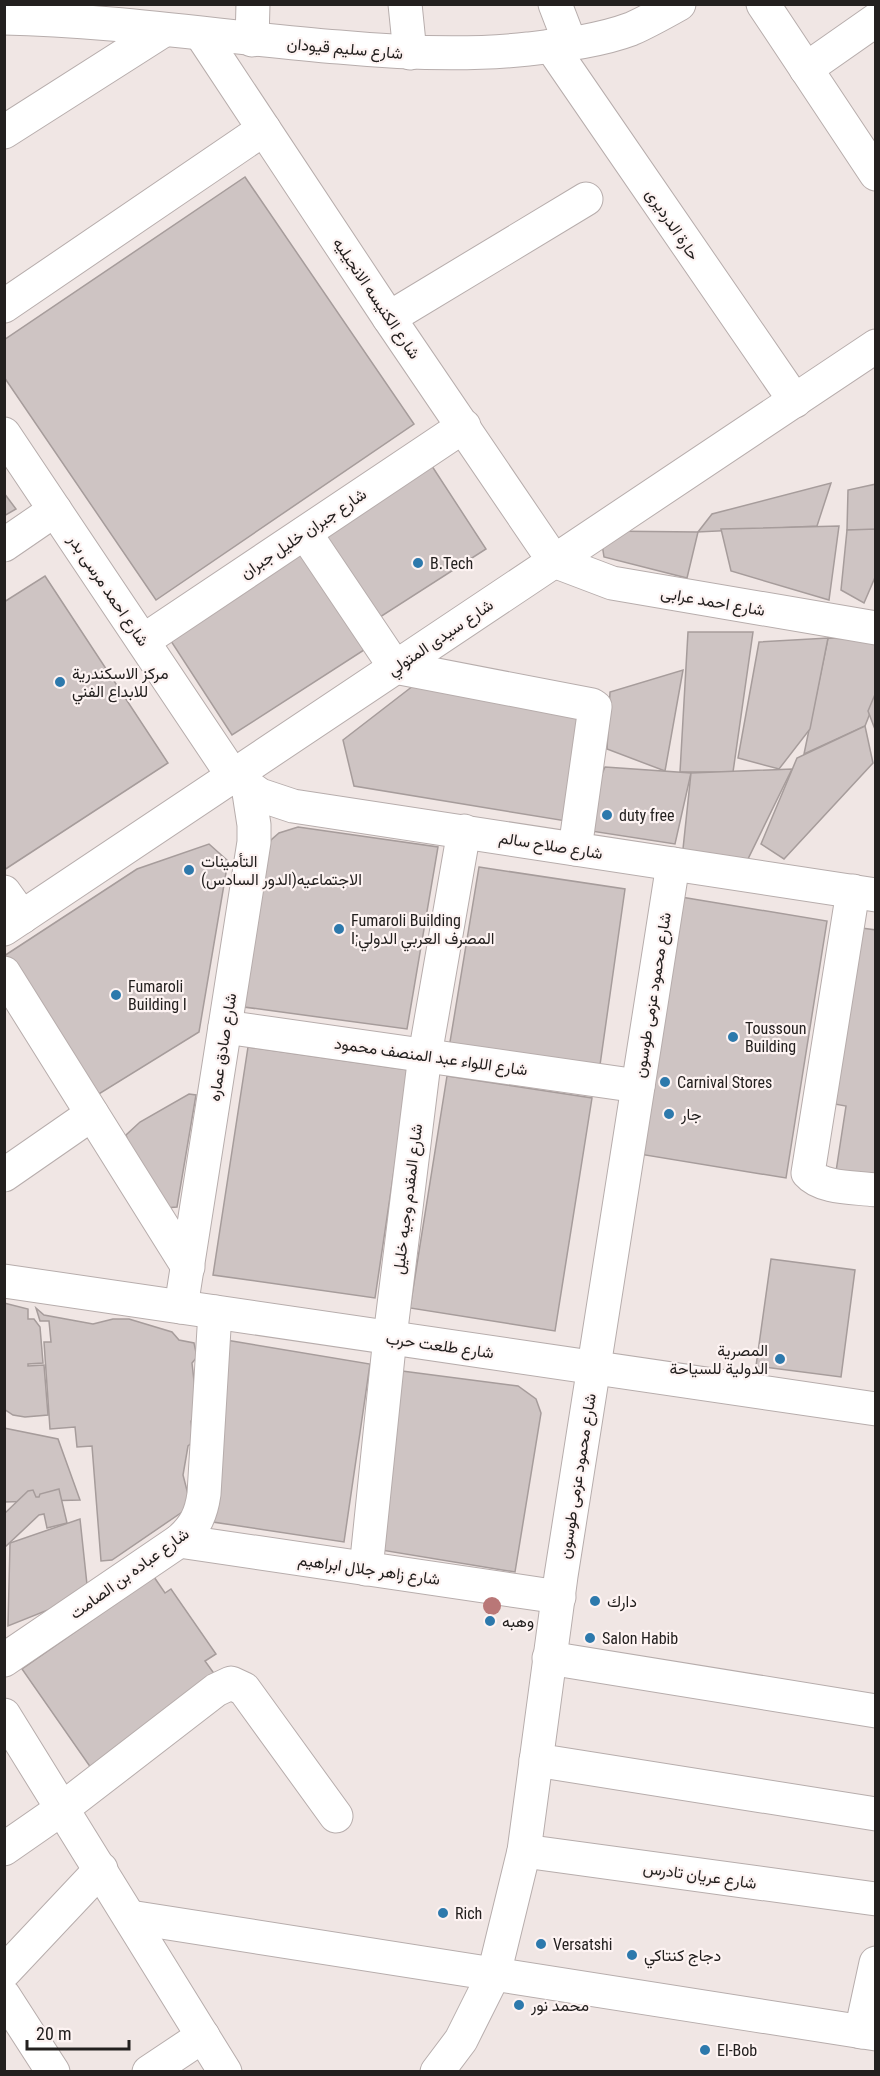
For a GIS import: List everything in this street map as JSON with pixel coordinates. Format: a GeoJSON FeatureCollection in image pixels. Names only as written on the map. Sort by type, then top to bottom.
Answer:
{"type":"FeatureCollection","features":[{"type":"Feature","properties":{"kind":"street"},"geometry":{"type":"LineString","coordinates":[[252,40],[253,4]]}},
{"type":"Feature","properties":{"kind":"street"},"geometry":{"type":"LineString","coordinates":[[405,4],[410,53]]}},
{"type":"Feature","properties":{"kind":"street","name":"حارة الدرديرى"},"geometry":{"type":"LineString","coordinates":[[555,4],[560,45],[795,401]]}},
{"type":"Feature","properties":{"kind":"street","name":"شارع سليم قيودان"},"geometry":{"type":"LineString","coordinates":[[4,18],[147,21],[201,34],[252,40],[410,53],[487,54],[606,37],[630,29],[679,4]]}},
{"type":"Feature","properties":{"kind":"street"},"geometry":{"type":"LineString","coordinates":[[763,4],[876,174]]}},
{"type":"Feature","properties":{"kind":"street"},"geometry":{"type":"LineString","coordinates":[[806,69],[876,20]]}},
{"type":"Feature","properties":{"kind":"street"},"geometry":{"type":"LineString","coordinates":[[4,132],[147,21]]}},
{"type":"Feature","properties":{"kind":"street","name":"شارع الكنيسه الانجيليه"},"geometry":{"type":"LineString","coordinates":[[201,34],[389,318],[554,561]]}},
{"type":"Feature","properties":{"kind":"street"},"geometry":{"type":"LineString","coordinates":[[4,306],[264,129]]}},
{"type":"Feature","properties":{"kind":"street"},"geometry":{"type":"LineString","coordinates":[[389,318],[586,199]]}},
{"type":"Feature","properties":{"kind":"street","name":"شارع سيدى المتولي"},"geometry":{"type":"LineString","coordinates":[[10,913],[241,781],[394,668],[876,346]]}},
{"type":"Feature","properties":{"kind":"street","name":"شارع جبران خليل جبران"},"geometry":{"type":"LineString","coordinates":[[143,640],[464,426]]}},
{"type":"Feature","properties":{"kind":"street","name":"شارع احمد مرسى بدر"},"geometry":{"type":"LineString","coordinates":[[4,434],[241,781]]}},
{"type":"Feature","properties":{"kind":"street"},"geometry":{"type":"LineString","coordinates":[[4,545],[55,510]]}},
{"type":"Feature","properties":{"kind":"street"},"geometry":{"type":"LineString","coordinates":[[304,533],[394,668],[595,707],[575,849]]}},
{"type":"Feature","properties":{"kind":"street","name":"شارع احمد عرابى"},"geometry":{"type":"LineString","coordinates":[[554,561],[612,583],[876,628]]}},
{"type":"Feature","properties":{"kind":"street","name":"شارع صلاح سالم"},"geometry":{"type":"LineString","coordinates":[[241,781],[260,795],[293,806],[864,893]]}},
{"type":"Feature","properties":{"kind":"street","name":"شارع صادق عماره"},"geometry":{"type":"LineString","coordinates":[[182,1307],[254,842],[254,825],[241,781]]}},
{"type":"Feature","properties":{"kind":"street","name":"شارع المقدم وجيه خليل"},"geometry":{"type":"LineString","coordinates":[[366,1569],[390,1337],[425,1055],[464,831]]}},
{"type":"Feature","properties":{"kind":"street","name":"شارع محمود عزمى طوسون"},"geometry":{"type":"LineString","coordinates":[[437,2072],[460,2040],[494,1974],[524,1851],[549,1658],[673,864]]}},
{"type":"Feature","properties":{"kind":"street"},"geometry":{"type":"LineString","coordinates":[[864,893],[808,1173],[812,1178],[823,1183],[876,1190]]}},
{"type":"Feature","properties":{"kind":"street"},"geometry":{"type":"LineString","coordinates":[[4,974],[188,1267]]}},
{"type":"Feature","properties":{"kind":"street","name":"شارع اللواء عبد المنصف محمود"},"geometry":{"type":"LineString","coordinates":[[225,1027],[638,1086]]}},
{"type":"Feature","properties":{"kind":"street"},"geometry":{"type":"LineString","coordinates":[[4,1175],[92,1114]]}},
{"type":"Feature","properties":{"kind":"street","name":"شارع طلعت حرب"},"geometry":{"type":"LineString","coordinates":[[4,1281],[876,1409]]}},
{"type":"Feature","properties":{"kind":"street","name":"شارع عباده بن الصامت"},"geometry":{"type":"LineString","coordinates":[[4,1660],[179,1541],[192,1529],[201,1512],[204,1494],[214,1312]]}},
{"type":"Feature","properties":{"kind":"street","name":"شارع زاهر جلال ابراهيم"},"geometry":{"type":"LineString","coordinates":[[179,1541],[559,1597]]}},
{"type":"Feature","properties":{"kind":"street"},"geometry":{"type":"LineString","coordinates":[[549,1658],[876,1711]]}},
{"type":"Feature","properties":{"kind":"street"},"geometry":{"type":"LineString","coordinates":[[4,1849],[63,1808],[216,1690],[231,1683],[244,1689],[336,1816]]}},
{"type":"Feature","properties":{"kind":"street"},"geometry":{"type":"LineString","coordinates":[[4,1715],[225,2072]]}},
{"type":"Feature","properties":{"kind":"street"},"geometry":{"type":"LineString","coordinates":[[536,1760],[876,1814]]}},
{"type":"Feature","properties":{"kind":"street","name":"شارع عريان تادرس"},"geometry":{"type":"LineString","coordinates":[[524,1851],[876,1899]]}},
{"type":"Feature","properties":{"kind":"street"},"geometry":{"type":"LineString","coordinates":[[4,1972],[101,1869]]}},
{"type":"Feature","properties":{"kind":"street"},"geometry":{"type":"LineString","coordinates":[[130,1917],[868,2033],[876,1963]]}},
{"type":"Feature","properties":{"kind":"street"},"geometry":{"type":"LineString","coordinates":[[4,1996],[53,2072]]}},
{"type":"Feature","properties":{"kind":"street"},"geometry":{"type":"LineString","coordinates":[[149,2072],[203,2036]]}},
{"type":"Feature","properties":{"kind":"building"},"geometry":{"type":"Polygon","coordinates":[[[245,177],[414,424],[156,600],[4,377],[4,340],[245,177]]]}},
{"type":"Feature","properties":{"kind":"building"},"geometry":{"type":"Polygon","coordinates":[[[428,460],[486,549],[377,619],[319,531],[428,460]]]}},
{"type":"Feature","properties":{"kind":"building"},"geometry":{"type":"Polygon","coordinates":[[[831,483],[817,526],[698,532],[712,514],[831,483]]]}},
{"type":"Feature","properties":{"kind":"building"},"geometry":{"type":"Polygon","coordinates":[[[876,484],[876,531],[847,530],[848,490],[876,484]]]}},
{"type":"Feature","properties":{"kind":"building"},"geometry":{"type":"Polygon","coordinates":[[[4,493],[16,509],[4,516],[4,493]]]}},
{"type":"Feature","properties":{"kind":"building"},"geometry":{"type":"Polygon","coordinates":[[[839,526],[829,600],[731,571],[721,529],[839,526]]]}},
{"type":"Feature","properties":{"kind":"building"},"geometry":{"type":"Polygon","coordinates":[[[876,529],[876,575],[864,603],[841,590],[847,530],[876,529]]]}},
{"type":"Feature","properties":{"kind":"building"},"geometry":{"type":"Polygon","coordinates":[[[600,531],[698,532],[687,578],[604,557],[600,531]]]}},
{"type":"Feature","properties":{"kind":"building"},"geometry":{"type":"Polygon","coordinates":[[[300,553],[364,650],[232,735],[169,638],[300,553]]]}},
{"type":"Feature","properties":{"kind":"building","name":"مركز الاسكندرية للابداع الفني"},"geometry":{"type":"Polygon","coordinates":[[[45,576],[168,763],[4,870],[4,602],[45,576]]]}},
{"type":"Feature","properties":{"kind":"building"},"geometry":{"type":"Polygon","coordinates":[[[688,632],[753,632],[733,772],[680,772],[688,632]]]}},
{"type":"Feature","properties":{"kind":"building"},"geometry":{"type":"Polygon","coordinates":[[[828,638],[876,640],[876,698],[865,726],[804,754],[828,638]]]}},
{"type":"Feature","properties":{"kind":"building"},"geometry":{"type":"Polygon","coordinates":[[[828,638],[810,729],[779,769],[738,758],[759,642],[828,638]]]}},
{"type":"Feature","properties":{"kind":"building"},"geometry":{"type":"Polygon","coordinates":[[[683,670],[665,771],[607,749],[610,692],[683,670]]]}},
{"type":"Feature","properties":{"kind":"building"},"geometry":{"type":"Polygon","coordinates":[[[422,679],[583,707],[566,821],[354,786],[343,740],[422,679]]]}},
{"type":"Feature","properties":{"kind":"building"},"geometry":{"type":"Polygon","coordinates":[[[876,692],[876,732],[868,711],[876,692]]]}},
{"type":"Feature","properties":{"kind":"building"},"geometry":{"type":"Polygon","coordinates":[[[865,726],[873,763],[784,859],[761,844],[797,758],[865,726]]]}},
{"type":"Feature","properties":{"kind":"building"},"geometry":{"type":"Polygon","coordinates":[[[605,767],[691,773],[675,844],[578,829],[605,767]]]}},
{"type":"Feature","properties":{"kind":"building"},"geometry":{"type":"Polygon","coordinates":[[[792,769],[745,865],[683,849],[691,773],[792,769]]]}},
{"type":"Feature","properties":{"kind":"building","name":"Fumaroli Building I;المصرف العربي الدولي"},"geometry":{"type":"Polygon","coordinates":[[[298,827],[438,847],[407,1029],[244,1007],[267,851],[271,840],[279,833],[298,827]]]}},
{"type":"Feature","properties":{"kind":"building","name":"Fumaroli Building I"},"geometry":{"type":"Polygon","coordinates":[[[209,844],[228,861],[199,1032],[94,1097],[4,956],[137,869],[209,844]]]}},
{"type":"Feature","properties":{"kind":"building"},"geometry":{"type":"Polygon","coordinates":[[[479,867],[625,889],[599,1072],[449,1048],[479,867]]]}},
{"type":"Feature","properties":{"kind":"building","name":"Toussoun Building"},"geometry":{"type":"Polygon","coordinates":[[[681,897],[827,921],[786,1178],[639,1154],[681,897]]]}},
{"type":"Feature","properties":{"kind":"building"},"geometry":{"type":"Polygon","coordinates":[[[854,927],[876,930],[876,1183],[835,1178],[846,1106],[829,1103],[854,927]]]}},
{"type":"Feature","properties":{"kind":"building"},"geometry":{"type":"Polygon","coordinates":[[[248,1047],[409,1070],[375,1298],[213,1275],[248,1047]]]}},
{"type":"Feature","properties":{"kind":"building"},"geometry":{"type":"Polygon","coordinates":[[[447,1076],[592,1098],[555,1331],[410,1308],[447,1076]]]}},
{"type":"Feature","properties":{"kind":"building"},"geometry":{"type":"Polygon","coordinates":[[[189,1094],[196,1095],[177,1207],[164,1208],[126,1135],[140,1122],[189,1094]]]}},
{"type":"Feature","properties":{"kind":"building"},"geometry":{"type":"Polygon","coordinates":[[[771,1259],[855,1270],[841,1377],[756,1366],[771,1259]]]}},
{"type":"Feature","properties":{"kind":"building"},"geometry":{"type":"Polygon","coordinates":[[[4,1303],[28,1309],[28,1319],[34,1319],[40,1327],[43,1363],[28,1364],[28,1366],[44,1365],[48,1415],[25,1417],[13,1415],[4,1409],[4,1303]]]}},
{"type":"Feature","properties":{"kind":"building"},"geometry":{"type":"Polygon","coordinates":[[[36,1308],[44,1315],[93,1324],[113,1319],[129,1319],[172,1332],[179,1340],[194,1343],[197,1357],[192,1363],[198,1416],[191,1421],[193,1442],[188,1446],[183,1475],[191,1506],[112,1560],[101,1561],[92,1446],[77,1447],[75,1427],[50,1429],[44,1342],[51,1342],[49,1321],[40,1321],[36,1308]]]}},
{"type":"Feature","properties":{"kind":"building"},"geometry":{"type":"Polygon","coordinates":[[[220,1339],[370,1364],[344,1542],[213,1522],[220,1339]]]}},
{"type":"Feature","properties":{"kind":"building"},"geometry":{"type":"Polygon","coordinates":[[[402,1371],[518,1386],[536,1399],[541,1413],[515,1572],[375,1549],[402,1371]]]}},
{"type":"Feature","properties":{"kind":"building"},"geometry":{"type":"Polygon","coordinates":[[[4,1428],[58,1439],[80,1500],[4,1502],[4,1428]]]}},
{"type":"Feature","properties":{"kind":"building"},"geometry":{"type":"Polygon","coordinates":[[[59,1489],[67,1523],[47,1528],[44,1514],[39,1515],[4,1548],[4,1514],[28,1491],[33,1490],[36,1497],[39,1497],[40,1494],[59,1489]]]}},
{"type":"Feature","properties":{"kind":"building"},"geometry":{"type":"Polygon","coordinates":[[[80,1519],[88,1594],[8,1626],[10,1543],[80,1519]]]}},
{"type":"Feature","properties":{"kind":"building"},"geometry":{"type":"Polygon","coordinates":[[[154,1577],[165,1593],[171,1589],[216,1654],[205,1661],[218,1679],[91,1768],[22,1669],[154,1577]]]}},
{"type":"Feature","properties":{"kind":"place","name":"B.Tech"},"geometry":{"type":"Point","coordinates":[418,563]}},
{"type":"Feature","properties":{"kind":"place","name":"مركز الاسكندرية للابداع الفني"},"geometry":{"type":"Point","coordinates":[60,682]}},
{"type":"Feature","properties":{"kind":"place","name":"duty free"},"geometry":{"type":"Point","coordinates":[607,815]}},
{"type":"Feature","properties":{"kind":"place","name":"التأمينات الاجتماعيه(الدور السادس)"},"geometry":{"type":"Point","coordinates":[189,870]}},
{"type":"Feature","properties":{"kind":"place","name":"Fumaroli Building I;المصرف العربي الدولي"},"geometry":{"type":"Point","coordinates":[339,929]}},
{"type":"Feature","properties":{"kind":"place","name":"Fumaroli Building I"},"geometry":{"type":"Point","coordinates":[116,995]}},
{"type":"Feature","properties":{"kind":"place","name":"Toussoun Building"},"geometry":{"type":"Point","coordinates":[733,1037]}},
{"type":"Feature","properties":{"kind":"place","name":"Carnival Stores"},"geometry":{"type":"Point","coordinates":[665,1082]}},
{"type":"Feature","properties":{"kind":"place","name":"جار"},"geometry":{"type":"Point","coordinates":[669,1114]}},
{"type":"Feature","properties":{"kind":"place","name":"المصرية الدولية للسياحة"},"geometry":{"type":"Point","coordinates":[780,1359]}},
{"type":"Feature","properties":{"kind":"place","name":"دارك"},"geometry":{"type":"Point","coordinates":[595,1601]}},
{"type":"Feature","properties":{"kind":"place","name":"وهبه"},"geometry":{"type":"Point","coordinates":[490,1621]}},
{"type":"Feature","properties":{"kind":"place","name":"Salon Habib"},"geometry":{"type":"Point","coordinates":[590,1638]}},
{"type":"Feature","properties":{"kind":"place","name":"Rich"},"geometry":{"type":"Point","coordinates":[443,1913]}},
{"type":"Feature","properties":{"kind":"place","name":"Versatshi"},"geometry":{"type":"Point","coordinates":[541,1944]}},
{"type":"Feature","properties":{"kind":"place","name":"دجاج كنتاكي"},"geometry":{"type":"Point","coordinates":[632,1955]}},
{"type":"Feature","properties":{"kind":"place","name":"محمد نور"},"geometry":{"type":"Point","coordinates":[519,2005]}},
{"type":"Feature","properties":{"kind":"place","name":"El-Bob"},"geometry":{"type":"Point","coordinates":[705,2050]}}]}
